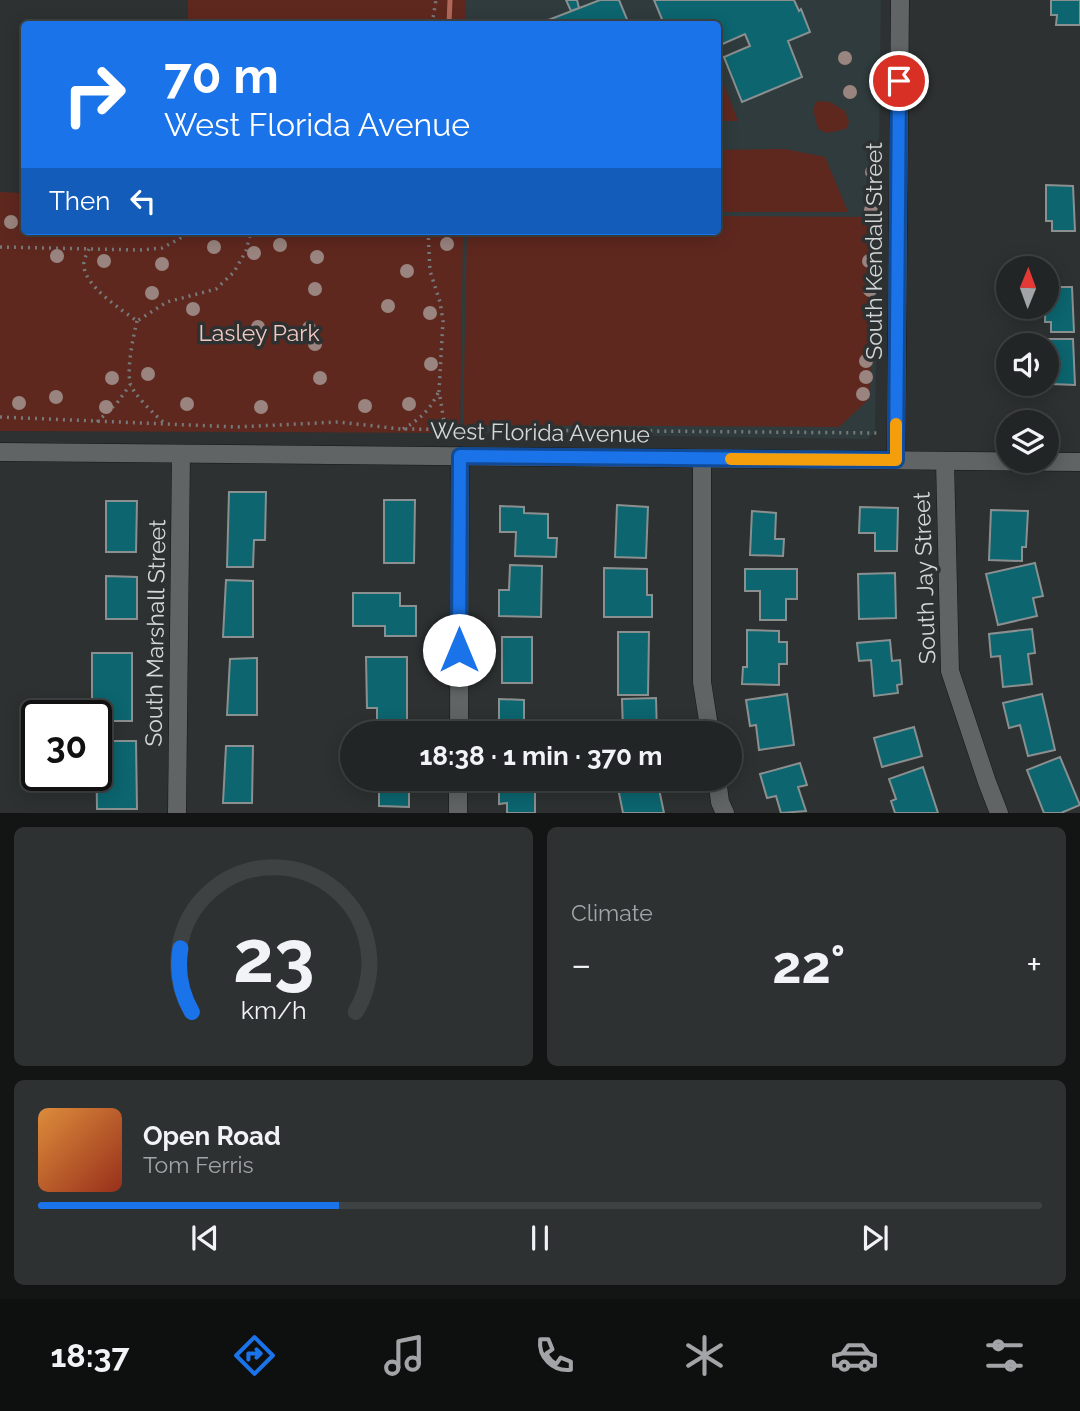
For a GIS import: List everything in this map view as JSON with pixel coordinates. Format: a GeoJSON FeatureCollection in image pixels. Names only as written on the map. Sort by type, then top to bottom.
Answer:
{"type":"FeatureCollection","features":[{"type":"Feature","properties":{"kind":"street","name":"South Kendall Street"},"geometry":{"type":"LineString","coordinates":[[896,460],[900,0]]}},
{"type":"Feature","properties":{"kind":"street","name":"West Florida Avenue"},"geometry":{"type":"LineString","coordinates":[[0,452],[1080,462]]}},
{"type":"Feature","properties":{"kind":"street","name":"South Marshall Street"},"geometry":{"type":"LineString","coordinates":[[177,813],[181,454]]}},
{"type":"Feature","properties":{"kind":"street"},"geometry":{"type":"LineString","coordinates":[[459,721],[460,456]]}},
{"type":"Feature","properties":{"kind":"street"},"geometry":{"type":"LineString","coordinates":[[702,458],[702,682],[708,721]]}},
{"type":"Feature","properties":{"kind":"street","name":"South Jay Street"},"geometry":{"type":"LineString","coordinates":[[945,461],[950,671],[999,813]]}},
{"type":"Feature","properties":{"kind":"street"},"geometry":{"type":"LineString","coordinates":[[458,791],[458,813]]}},
{"type":"Feature","properties":{"kind":"street"},"geometry":{"type":"LineString","coordinates":[[718,791],[725,813]]}},
{"type":"Feature","properties":{"kind":"path"},"geometry":{"type":"LineString","coordinates":[[432,21],[436,0]]}},
{"type":"Feature","properties":{"kind":"path"},"geometry":{"type":"LineString","coordinates":[[0,247],[140,250],[162,248],[184,235]]}},
{"type":"Feature","properties":{"kind":"path"},"geometry":{"type":"LineString","coordinates":[[96,422],[117,403],[130,384],[132,342],[137,321],[167,302],[216,289],[234,272],[246,251],[250,235]]}},
{"type":"Feature","properties":{"kind":"path"},"geometry":{"type":"LineString","coordinates":[[428,235],[430,271],[443,321],[439,391],[446,430]]}},
{"type":"Feature","properties":{"kind":"path"},"geometry":{"type":"LineString","coordinates":[[89,249],[83,265],[90,281],[110,301],[137,321]]}},
{"type":"Feature","properties":{"kind":"path"},"geometry":{"type":"LineString","coordinates":[[130,384],[164,424]]}},
{"type":"Feature","properties":{"kind":"path"},"geometry":{"type":"LineString","coordinates":[[401,429],[413,424],[430,409],[439,391]]}},
{"type":"Feature","properties":{"kind":"path"},"geometry":{"type":"LineString","coordinates":[[0,417],[237,427],[338,422],[401,429],[446,430],[896,433]]}},
{"type":"Feature","properties":{"kind":"shaded area"},"geometry":{"type":"Polygon","coordinates":[[[466,0],[881,0],[875,431],[868,439],[460,433],[463,235],[721,235],[721,21],[466,21],[466,0]]]}},
{"type":"Feature","properties":{"kind":"green space"},"geometry":{"type":"Polygon","coordinates":[[[188,0],[466,0],[466,21],[188,21],[188,0]]]}},
{"type":"Feature","properties":{"kind":"green space"},"geometry":{"type":"Polygon","coordinates":[[[721,77],[738,121],[721,121],[721,77]]]}},
{"type":"Feature","properties":{"kind":"green space"},"geometry":{"type":"Polygon","coordinates":[[[817,101],[830,102],[845,111],[849,122],[846,129],[827,133],[818,129],[813,109],[817,101]]]}},
{"type":"Feature","properties":{"kind":"green space"},"geometry":{"type":"Polygon","coordinates":[[[785,149],[825,157],[848,212],[721,212],[721,150],[785,149]]]}},
{"type":"Feature","properties":{"kind":"green space","name":"Lasley Park"},"geometry":{"type":"Polygon","coordinates":[[[0,192],[21,193],[21,235],[463,235],[460,433],[0,431],[0,192]]]}},
{"type":"Feature","properties":{"kind":"green space"},"geometry":{"type":"Polygon","coordinates":[[[721,216],[874,217],[870,398],[839,427],[463,425],[467,235],[721,235],[721,216]]]}},
{"type":"Feature","properties":{"kind":"building"},"geometry":{"type":"Polygon","coordinates":[[[566,0],[577,0],[579,8],[571,11],[566,0]]]}},
{"type":"Feature","properties":{"kind":"building"},"geometry":{"type":"Polygon","coordinates":[[[600,0],[619,0],[628,21],[546,21],[600,0]]]}},
{"type":"Feature","properties":{"kind":"building"},"geometry":{"type":"Polygon","coordinates":[[[654,0],[794,0],[799,11],[801,9],[810,32],[788,41],[802,77],[742,102],[724,57],[750,46],[745,34],[721,45],[721,21],[663,21],[654,0]]]}},
{"type":"Feature","properties":{"kind":"building"},"geometry":{"type":"Polygon","coordinates":[[[1051,0],[1080,0],[1080,25],[1056,25],[1057,15],[1051,15],[1051,0]]]}},
{"type":"Feature","properties":{"kind":"building"},"geometry":{"type":"Polygon","coordinates":[[[1046,185],[1073,186],[1075,231],[1052,231],[1052,221],[1046,221],[1046,185]]]}},
{"type":"Feature","properties":{"kind":"building"},"geometry":{"type":"Polygon","coordinates":[[[1059,287],[1072,287],[1074,332],[1051,332],[1051,322],[1045,322],[1045,319],[1059,319],[1059,287]]]}},
{"type":"Feature","properties":{"kind":"building"},"geometry":{"type":"Polygon","coordinates":[[[1059,339],[1073,339],[1075,385],[1059,384],[1059,339]]]}},
{"type":"Feature","properties":{"kind":"building"},"geometry":{"type":"Polygon","coordinates":[[[229,492],[266,492],[265,540],[254,540],[253,567],[227,567],[229,492]]]}},
{"type":"Feature","properties":{"kind":"building"},"geometry":{"type":"Polygon","coordinates":[[[384,500],[415,500],[414,563],[384,563],[384,500]]]}},
{"type":"Feature","properties":{"kind":"building"},"geometry":{"type":"Polygon","coordinates":[[[106,501],[137,501],[136,552],[106,552],[106,501]]]}},
{"type":"Feature","properties":{"kind":"building"},"geometry":{"type":"Polygon","coordinates":[[[617,505],[648,507],[646,558],[615,557],[617,505]]]}},
{"type":"Feature","properties":{"kind":"building"},"geometry":{"type":"Polygon","coordinates":[[[500,506],[524,507],[524,513],[548,514],[548,538],[557,538],[556,557],[515,556],[516,532],[500,532],[500,506]]]}},
{"type":"Feature","properties":{"kind":"building"},"geometry":{"type":"Polygon","coordinates":[[[860,507],[898,508],[897,551],[875,551],[875,533],[859,533],[860,507]]]}},
{"type":"Feature","properties":{"kind":"building"},"geometry":{"type":"Polygon","coordinates":[[[991,510],[1028,511],[1026,547],[1022,547],[1022,561],[989,560],[991,510]]]}},
{"type":"Feature","properties":{"kind":"building"},"geometry":{"type":"Polygon","coordinates":[[[752,511],[776,513],[775,539],[784,539],[783,556],[750,555],[752,511]]]}},
{"type":"Feature","properties":{"kind":"building"},"geometry":{"type":"Polygon","coordinates":[[[1035,563],[1043,596],[1033,598],[1037,616],[998,625],[986,574],[1035,563]]]}},
{"type":"Feature","properties":{"kind":"building"},"geometry":{"type":"Polygon","coordinates":[[[510,565],[542,566],[541,617],[499,616],[499,590],[509,590],[510,565]]]}},
{"type":"Feature","properties":{"kind":"building"},"geometry":{"type":"Polygon","coordinates":[[[604,568],[647,569],[647,595],[652,595],[652,617],[604,617],[604,568]]]}},
{"type":"Feature","properties":{"kind":"building"},"geometry":{"type":"Polygon","coordinates":[[[745,569],[797,569],[797,599],[786,599],[786,620],[760,620],[760,591],[745,591],[745,569]]]}},
{"type":"Feature","properties":{"kind":"building"},"geometry":{"type":"Polygon","coordinates":[[[895,573],[896,618],[859,619],[858,574],[895,573]]]}},
{"type":"Feature","properties":{"kind":"building"},"geometry":{"type":"Polygon","coordinates":[[[106,576],[137,577],[137,619],[106,619],[106,576]]]}},
{"type":"Feature","properties":{"kind":"building"},"geometry":{"type":"Polygon","coordinates":[[[226,580],[253,581],[253,637],[223,637],[226,580]]]}},
{"type":"Feature","properties":{"kind":"building"},"geometry":{"type":"Polygon","coordinates":[[[353,593],[400,593],[400,606],[416,606],[416,636],[385,636],[385,626],[353,626],[353,593]]]}},
{"type":"Feature","properties":{"kind":"building"},"geometry":{"type":"Polygon","coordinates":[[[1032,629],[1035,653],[1028,654],[1032,684],[1003,687],[1000,656],[991,657],[989,634],[1032,629]]]}},
{"type":"Feature","properties":{"kind":"building"},"geometry":{"type":"Polygon","coordinates":[[[747,630],[779,631],[779,642],[787,642],[787,664],[779,664],[779,685],[742,684],[743,667],[747,667],[747,630]]]}},
{"type":"Feature","properties":{"kind":"building"},"geometry":{"type":"Polygon","coordinates":[[[618,632],[649,632],[648,695],[618,695],[618,632]]]}},
{"type":"Feature","properties":{"kind":"building"},"geometry":{"type":"Polygon","coordinates":[[[502,637],[532,637],[532,683],[502,683],[502,637]]]}},
{"type":"Feature","properties":{"kind":"building"},"geometry":{"type":"Polygon","coordinates":[[[890,640],[892,661],[900,660],[902,684],[897,685],[898,693],[874,696],[871,660],[859,661],[857,643],[890,640]]]}},
{"type":"Feature","properties":{"kind":"building"},"geometry":{"type":"Polygon","coordinates":[[[92,653],[132,653],[132,721],[112,721],[112,700],[92,700],[92,653]]]}},
{"type":"Feature","properties":{"kind":"building"},"geometry":{"type":"Polygon","coordinates":[[[366,657],[407,657],[407,721],[377,721],[377,708],[367,708],[366,657]]]}},
{"type":"Feature","properties":{"kind":"building"},"geometry":{"type":"Polygon","coordinates":[[[257,658],[257,715],[227,715],[230,659],[257,658]]]}},
{"type":"Feature","properties":{"kind":"building"},"geometry":{"type":"Polygon","coordinates":[[[787,694],[794,745],[759,750],[756,725],[750,726],[746,700],[787,694]]]}},
{"type":"Feature","properties":{"kind":"building"},"geometry":{"type":"Polygon","coordinates":[[[1042,694],[1055,750],[1028,756],[1020,725],[1009,728],[1003,703],[1042,694]]]}},
{"type":"Feature","properties":{"kind":"building"},"geometry":{"type":"Polygon","coordinates":[[[656,698],[657,721],[623,721],[622,699],[656,698]]]}},
{"type":"Feature","properties":{"kind":"building"},"geometry":{"type":"Polygon","coordinates":[[[499,699],[524,700],[524,720],[531,721],[499,721],[499,699]]]}},
{"type":"Feature","properties":{"kind":"building"},"geometry":{"type":"Polygon","coordinates":[[[914,727],[922,756],[882,767],[874,738],[914,727]]]}},
{"type":"Feature","properties":{"kind":"building"},"geometry":{"type":"Polygon","coordinates":[[[112,741],[136,741],[137,809],[97,809],[97,791],[112,791],[112,741]]]}},
{"type":"Feature","properties":{"kind":"building"},"geometry":{"type":"Polygon","coordinates":[[[226,746],[253,746],[252,803],[223,803],[226,746]]]}},
{"type":"Feature","properties":{"kind":"building"},"geometry":{"type":"Polygon","coordinates":[[[1060,757],[1080,805],[1061,813],[1044,813],[1027,770],[1060,757]]]}},
{"type":"Feature","properties":{"kind":"building"},"geometry":{"type":"Polygon","coordinates":[[[800,763],[807,785],[798,787],[806,811],[781,813],[776,796],[767,798],[760,774],[800,763]]]}},
{"type":"Feature","properties":{"kind":"building"},"geometry":{"type":"Polygon","coordinates":[[[923,767],[938,813],[895,813],[891,801],[896,799],[889,779],[923,767]]]}},
{"type":"Feature","properties":{"kind":"building"},"geometry":{"type":"Polygon","coordinates":[[[379,791],[409,791],[409,807],[379,806],[379,791]]]}},
{"type":"Feature","properties":{"kind":"building"},"geometry":{"type":"Polygon","coordinates":[[[499,791],[535,791],[535,813],[507,813],[507,803],[499,804],[499,791]]]}},
{"type":"Feature","properties":{"kind":"building"},"geometry":{"type":"Polygon","coordinates":[[[619,791],[659,791],[664,813],[623,813],[619,791]]]}},
{"type":"Feature","properties":{"kind":"waterway"},"geometry":{"type":"LineString","coordinates":[[449,21],[450,0]]}},
{"type":"Feature","properties":{"kind":"slow traffic"},"geometry":{"type":"LineString","coordinates":[[731,459],[896,460],[896,424]]}},
{"type":"Feature","properties":{"kind":"route"},"geometry":{"type":"LineString","coordinates":[[459,650],[460,456],[896,460],[899,81]]}}]}
